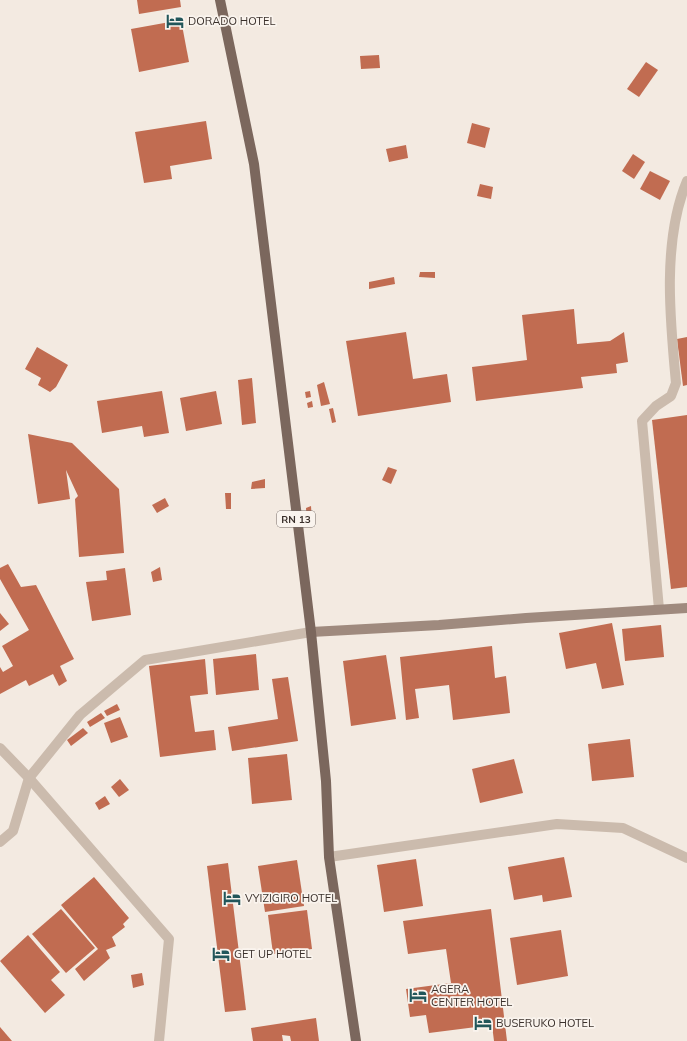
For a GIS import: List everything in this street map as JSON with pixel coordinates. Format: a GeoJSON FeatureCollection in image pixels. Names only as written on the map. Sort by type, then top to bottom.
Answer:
{"type":"FeatureCollection","features":[{"type":"Feature","properties":{"kind":"main road","name":"RN 13"},"geometry":{"type":"LineString","coordinates":[[220,0],[254,164],[310,632],[326,781],[329,857],[356,1041]]}},
{"type":"Feature","properties":{"kind":"main road"},"geometry":{"type":"LineString","coordinates":[[310,632],[440,625],[687,608]]}},
{"type":"Feature","properties":{"kind":"street"},"geometry":{"type":"LineString","coordinates":[[659,609],[642,421],[656,406],[671,396],[676,383],[670,294],[674,226],[680,199],[687,181]]}},
{"type":"Feature","properties":{"kind":"street"},"geometry":{"type":"LineString","coordinates":[[0,842],[13,831],[29,778],[80,716],[145,660],[310,632]]}},
{"type":"Feature","properties":{"kind":"street"},"geometry":{"type":"LineString","coordinates":[[0,748],[29,778],[169,939],[159,1041]]}},
{"type":"Feature","properties":{"kind":"street"},"geometry":{"type":"LineString","coordinates":[[329,857],[558,824],[623,828],[687,858]]}},
{"type":"Feature","properties":{"kind":"building"},"geometry":{"type":"Polygon","coordinates":[[[137,0],[180,0],[181,7],[139,14],[137,0]]]}},
{"type":"Feature","properties":{"kind":"building"},"geometry":{"type":"Polygon","coordinates":[[[181,20],[189,62],[139,72],[131,29],[181,20]]]}},
{"type":"Feature","properties":{"kind":"building"},"geometry":{"type":"Polygon","coordinates":[[[379,55],[380,68],[361,69],[360,56],[379,55]]]}},
{"type":"Feature","properties":{"kind":"building"},"geometry":{"type":"Polygon","coordinates":[[[646,62],[658,70],[639,97],[627,89],[646,62]]]}},
{"type":"Feature","properties":{"kind":"building"},"geometry":{"type":"Polygon","coordinates":[[[206,121],[212,159],[170,166],[172,179],[144,183],[135,132],[206,121]]]}},
{"type":"Feature","properties":{"kind":"building"},"geometry":{"type":"Polygon","coordinates":[[[472,123],[490,128],[485,148],[467,143],[472,123]]]}},
{"type":"Feature","properties":{"kind":"building"},"geometry":{"type":"Polygon","coordinates":[[[406,145],[408,158],[389,162],[386,149],[406,145]]]}},
{"type":"Feature","properties":{"kind":"building"},"geometry":{"type":"Polygon","coordinates":[[[633,154],[645,162],[634,179],[622,171],[633,154]]]}},
{"type":"Feature","properties":{"kind":"building"},"geometry":{"type":"Polygon","coordinates":[[[650,171],[670,181],[660,200],[640,189],[650,171]]]}},
{"type":"Feature","properties":{"kind":"building"},"geometry":{"type":"Polygon","coordinates":[[[480,184],[493,187],[491,199],[477,196],[480,184]]]}},
{"type":"Feature","properties":{"kind":"building"},"geometry":{"type":"Polygon","coordinates":[[[420,272],[435,272],[435,278],[419,277],[420,272]]]}},
{"type":"Feature","properties":{"kind":"building"},"geometry":{"type":"Polygon","coordinates":[[[394,277],[395,284],[369,289],[369,282],[394,277]]]}},
{"type":"Feature","properties":{"kind":"building"},"geometry":{"type":"Polygon","coordinates":[[[574,309],[577,344],[610,341],[624,332],[628,362],[616,364],[617,373],[581,377],[583,388],[476,401],[472,367],[527,360],[522,315],[574,309]]]}},
{"type":"Feature","properties":{"kind":"building"},"geometry":{"type":"Polygon","coordinates":[[[406,332],[413,379],[447,374],[451,402],[358,416],[346,341],[406,332]]]}},
{"type":"Feature","properties":{"kind":"building"},"geometry":{"type":"Polygon","coordinates":[[[687,337],[687,385],[683,386],[677,339],[687,337]]]}},
{"type":"Feature","properties":{"kind":"building"},"geometry":{"type":"Polygon","coordinates":[[[37,347],[68,365],[56,387],[50,392],[38,385],[41,378],[25,369],[37,347]]]}},
{"type":"Feature","properties":{"kind":"building"},"geometry":{"type":"Polygon","coordinates":[[[252,378],[256,423],[242,425],[238,380],[252,378]]]}},
{"type":"Feature","properties":{"kind":"building"},"geometry":{"type":"Polygon","coordinates":[[[324,382],[330,404],[321,406],[317,385],[324,382]]]}},
{"type":"Feature","properties":{"kind":"building"},"geometry":{"type":"Polygon","coordinates":[[[162,391],[169,433],[144,437],[142,426],[102,433],[97,401],[162,391]]]}},
{"type":"Feature","properties":{"kind":"building"},"geometry":{"type":"Polygon","coordinates":[[[216,391],[222,424],[186,431],[180,398],[216,391]]]}},
{"type":"Feature","properties":{"kind":"building"},"geometry":{"type":"Polygon","coordinates":[[[310,391],[311,397],[306,398],[305,392],[310,391]]]}},
{"type":"Feature","properties":{"kind":"building"},"geometry":{"type":"Polygon","coordinates":[[[312,401],[313,407],[308,408],[307,403],[312,401]]]}},
{"type":"Feature","properties":{"kind":"building"},"geometry":{"type":"Polygon","coordinates":[[[333,408],[336,422],[332,423],[329,409],[333,408]]]}},
{"type":"Feature","properties":{"kind":"building"},"geometry":{"type":"Polygon","coordinates":[[[687,415],[687,587],[671,589],[652,420],[687,415]]]}},
{"type":"Feature","properties":{"kind":"building"},"geometry":{"type":"Polygon","coordinates":[[[28,434],[72,443],[119,489],[124,553],[79,557],[75,499],[78,496],[66,470],[70,499],[38,504],[28,434]]]}},
{"type":"Feature","properties":{"kind":"building"},"geometry":{"type":"Polygon","coordinates":[[[388,467],[397,470],[391,484],[382,480],[388,467]]]}},
{"type":"Feature","properties":{"kind":"building"},"geometry":{"type":"Polygon","coordinates":[[[265,479],[265,488],[251,489],[252,482],[265,479]]]}},
{"type":"Feature","properties":{"kind":"building"},"geometry":{"type":"Polygon","coordinates":[[[225,493],[231,493],[231,509],[226,509],[225,493]]]}},
{"type":"Feature","properties":{"kind":"building"},"geometry":{"type":"Polygon","coordinates":[[[165,498],[169,506],[157,513],[152,505],[165,498]]]}},
{"type":"Feature","properties":{"kind":"building"},"geometry":{"type":"Polygon","coordinates":[[[311,506],[312,524],[307,525],[306,508],[311,506]]]}},
{"type":"Feature","properties":{"kind":"building"},"geometry":{"type":"Polygon","coordinates":[[[8,564],[21,587],[36,585],[74,659],[60,666],[67,681],[59,686],[53,674],[29,686],[26,680],[0,694],[0,667],[3,672],[13,666],[2,646],[29,630],[0,579],[0,568],[8,564]]]}},
{"type":"Feature","properties":{"kind":"building"},"geometry":{"type":"Polygon","coordinates":[[[160,567],[162,580],[153,582],[151,572],[160,567]]]}},
{"type":"Feature","properties":{"kind":"building"},"geometry":{"type":"Polygon","coordinates":[[[125,568],[131,615],[92,621],[86,582],[107,580],[106,571],[125,568]]]}},
{"type":"Feature","properties":{"kind":"building"},"geometry":{"type":"Polygon","coordinates":[[[0,613],[9,624],[0,631],[0,613]]]}},
{"type":"Feature","properties":{"kind":"building"},"geometry":{"type":"Polygon","coordinates":[[[612,623],[624,685],[602,689],[596,663],[566,669],[559,633],[612,623]]]}},
{"type":"Feature","properties":{"kind":"building"},"geometry":{"type":"Polygon","coordinates":[[[661,625],[664,657],[625,661],[622,629],[661,625]]]}},
{"type":"Feature","properties":{"kind":"building"},"geometry":{"type":"Polygon","coordinates":[[[492,646],[495,678],[506,676],[510,713],[453,720],[449,685],[415,689],[419,718],[406,720],[400,657],[492,646]]]}},
{"type":"Feature","properties":{"kind":"building"},"geometry":{"type":"Polygon","coordinates":[[[256,654],[259,690],[216,695],[213,659],[256,654]]]}},
{"type":"Feature","properties":{"kind":"building"},"geometry":{"type":"Polygon","coordinates":[[[386,655],[396,719],[351,726],[343,661],[386,655]]]}},
{"type":"Feature","properties":{"kind":"building"},"geometry":{"type":"Polygon","coordinates":[[[205,659],[208,694],[190,696],[195,732],[214,730],[216,750],[160,757],[149,666],[205,659]]]}},
{"type":"Feature","properties":{"kind":"building"},"geometry":{"type":"Polygon","coordinates":[[[288,677],[298,741],[232,751],[228,727],[278,719],[272,679],[288,677]]]}},
{"type":"Feature","properties":{"kind":"building"},"geometry":{"type":"Polygon","coordinates":[[[117,704],[120,710],[107,716],[104,711],[117,704]]]}},
{"type":"Feature","properties":{"kind":"building"},"geometry":{"type":"Polygon","coordinates":[[[101,713],[105,718],[90,727],[87,722],[101,713]]]}},
{"type":"Feature","properties":{"kind":"building"},"geometry":{"type":"Polygon","coordinates":[[[120,717],[128,737],[111,743],[104,723],[120,717]]]}},
{"type":"Feature","properties":{"kind":"building"},"geometry":{"type":"Polygon","coordinates":[[[83,728],[88,733],[71,746],[67,740],[83,728]]]}},
{"type":"Feature","properties":{"kind":"building"},"geometry":{"type":"Polygon","coordinates":[[[630,739],[634,777],[592,781],[588,744],[630,739]]]}},
{"type":"Feature","properties":{"kind":"building"},"geometry":{"type":"Polygon","coordinates":[[[287,754],[292,800],[252,804],[248,758],[287,754]]]}},
{"type":"Feature","properties":{"kind":"building"},"geometry":{"type":"Polygon","coordinates":[[[514,759],[523,793],[480,803],[472,769],[514,759]]]}},
{"type":"Feature","properties":{"kind":"building"},"geometry":{"type":"Polygon","coordinates":[[[120,779],[129,790],[119,797],[111,787],[120,779]]]}},
{"type":"Feature","properties":{"kind":"building"},"geometry":{"type":"Polygon","coordinates":[[[105,796],[110,804],[99,810],[95,803],[105,796]]]}},
{"type":"Feature","properties":{"kind":"building"},"geometry":{"type":"Polygon","coordinates":[[[564,857],[572,897],[543,902],[542,895],[514,900],[508,867],[564,857]]]}},
{"type":"Feature","properties":{"kind":"building"},"geometry":{"type":"Polygon","coordinates":[[[416,859],[423,906],[384,912],[377,865],[416,859]]]}},
{"type":"Feature","properties":{"kind":"building"},"geometry":{"type":"Polygon","coordinates":[[[297,860],[304,906],[265,912],[258,866],[297,860]]]}},
{"type":"Feature","properties":{"kind":"building"},"geometry":{"type":"Polygon","coordinates":[[[228,863],[246,1010],[225,1012],[207,866],[228,863]]]}},
{"type":"Feature","properties":{"kind":"building"},"geometry":{"type":"Polygon","coordinates":[[[94,877],[129,918],[123,924],[125,927],[112,937],[116,946],[106,950],[110,958],[84,981],[75,969],[98,949],[61,905],[94,877]]]}},
{"type":"Feature","properties":{"kind":"building"},"geometry":{"type":"Polygon","coordinates":[[[61,909],[95,948],[66,973],[32,934],[61,909]]]}},
{"type":"Feature","properties":{"kind":"building"},"geometry":{"type":"Polygon","coordinates":[[[491,909],[507,1041],[494,1041],[492,1025],[429,1033],[426,1015],[410,1017],[406,989],[451,983],[446,949],[408,954],[403,921],[491,909]]]}},
{"type":"Feature","properties":{"kind":"building"},"geometry":{"type":"Polygon","coordinates":[[[307,910],[312,949],[273,954],[268,915],[307,910]]]}},
{"type":"Feature","properties":{"kind":"building"},"geometry":{"type":"Polygon","coordinates":[[[561,930],[568,976],[517,985],[510,938],[561,930]]]}},
{"type":"Feature","properties":{"kind":"building"},"geometry":{"type":"Polygon","coordinates":[[[28,935],[60,972],[51,980],[65,995],[45,1013],[0,961],[28,935]]]}},
{"type":"Feature","properties":{"kind":"building"},"geometry":{"type":"Polygon","coordinates":[[[142,973],[144,985],[133,988],[131,975],[142,973]]]}},
{"type":"Feature","properties":{"kind":"building"},"geometry":{"type":"Polygon","coordinates":[[[316,1018],[319,1041],[291,1041],[290,1036],[282,1035],[283,1041],[253,1041],[251,1028],[316,1018]]]}},
{"type":"Feature","properties":{"kind":"building"},"geometry":{"type":"Polygon","coordinates":[[[0,1027],[12,1041],[0,1041],[0,1027]]]}},
{"type":"Feature","properties":{"kind":"place","name":"DORADO HOTEL"},"geometry":{"type":"Point","coordinates":[175,21]}},
{"type":"Feature","properties":{"kind":"place","name":"VYIZIGIRO HOTEL"},"geometry":{"type":"Point","coordinates":[232,898]}},
{"type":"Feature","properties":{"kind":"place","name":"GET UP HOTEL"},"geometry":{"type":"Point","coordinates":[221,954]}},
{"type":"Feature","properties":{"kind":"place","name":"AGERA CENTER HOTEL"},"geometry":{"type":"Point","coordinates":[418,995]}},
{"type":"Feature","properties":{"kind":"place","name":"BUSERUKO HOTEL"},"geometry":{"type":"Point","coordinates":[483,1023]}}]}
